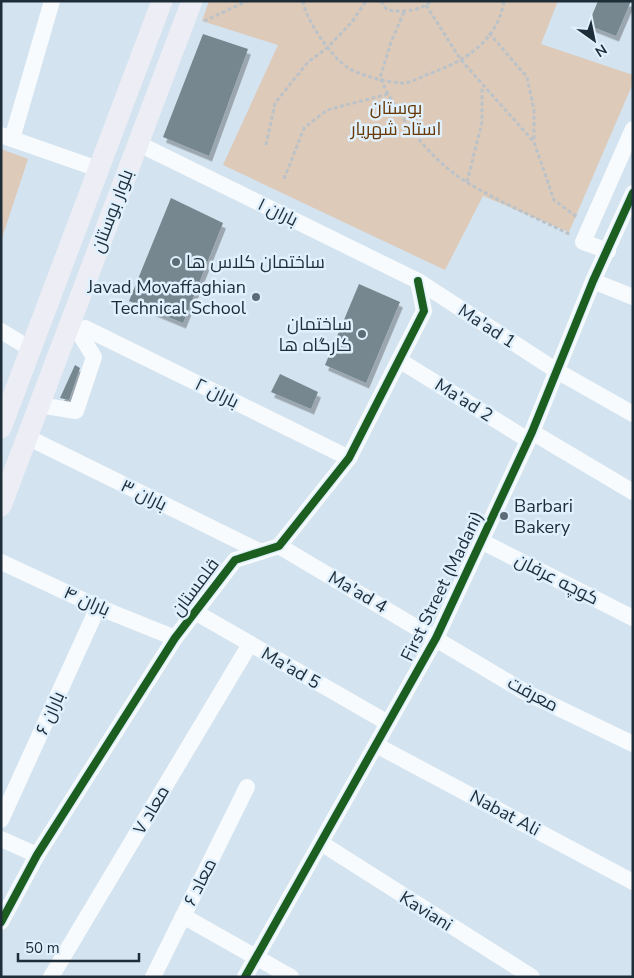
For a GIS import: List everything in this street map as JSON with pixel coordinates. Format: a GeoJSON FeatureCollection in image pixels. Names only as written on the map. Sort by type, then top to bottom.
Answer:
{"type":"FeatureCollection","features":[{"type":"Feature","properties":{"kind":"main road","name":"بلوار بوستان"},"geometry":{"type":"LineString","coordinates":[[1,428],[162,1]]}},
{"type":"Feature","properties":{"kind":"main road","name":"بلوار بوستان"},"geometry":{"type":"LineString","coordinates":[[1,506],[39,405],[78,324],[137,143],[192,1]]}},
{"type":"Feature","properties":{"kind":"street"},"geometry":{"type":"LineString","coordinates":[[52,1],[7,137],[98,169]]}},
{"type":"Feature","properties":{"kind":"street"},"geometry":{"type":"LineString","coordinates":[[608,251],[583,242],[633,129]]}},
{"type":"Feature","properties":{"kind":"street","name":"باران ۱"},"geometry":{"type":"LineString","coordinates":[[137,143],[418,282]]}},
{"type":"Feature","properties":{"kind":"street","name":"First Street (Madani)"},"geometry":{"type":"LineString","coordinates":[[245,977],[436,638],[530,436],[593,280],[608,251],[633,193]]}},
{"type":"Feature","properties":{"kind":"street"},"geometry":{"type":"LineString","coordinates":[[593,280],[633,296]]}},
{"type":"Feature","properties":{"kind":"street"},"geometry":{"type":"LineString","coordinates":[[279,546],[349,458],[424,311],[418,282]]}},
{"type":"Feature","properties":{"kind":"street","name":"Ma'ad 1"},"geometry":{"type":"LineString","coordinates":[[418,282],[556,371],[633,414]]}},
{"type":"Feature","properties":{"kind":"street"},"geometry":{"type":"LineString","coordinates":[[39,405],[76,411],[94,357],[78,324]]}},
{"type":"Feature","properties":{"kind":"street","name":"باران ۲"},"geometry":{"type":"LineString","coordinates":[[78,324],[349,458]]}},
{"type":"Feature","properties":{"kind":"street"},"geometry":{"type":"LineString","coordinates":[[1,330],[31,349]]}},
{"type":"Feature","properties":{"kind":"street","name":"Ma'ad 2"},"geometry":{"type":"LineString","coordinates":[[399,360],[530,436],[633,492]]}},
{"type":"Feature","properties":{"kind":"street","name":"باران ۳"},"geometry":{"type":"LineString","coordinates":[[27,438],[261,552]]}},
{"type":"Feature","properties":{"kind":"street","name":"کوچه عرفان"},"geometry":{"type":"LineString","coordinates":[[481,541],[633,618]]}},
{"type":"Feature","properties":{"kind":"street","name":"قلمستان"},"geometry":{"type":"LineString","coordinates":[[1,922],[37,855],[175,638],[235,560],[279,546]]}},
{"type":"Feature","properties":{"kind":"street","name":"Ma'ad 4"},"geometry":{"type":"LineString","coordinates":[[279,546],[436,638]]}},
{"type":"Feature","properties":{"kind":"street","name":"باران ۴"},"geometry":{"type":"LineString","coordinates":[[1,562],[98,607],[175,638]]}},
{"type":"Feature","properties":{"kind":"street","name":"باران ۶"},"geometry":{"type":"LineString","coordinates":[[1,820],[98,607]]}},
{"type":"Feature","properties":{"kind":"street","name":"Ma'ad 5"},"geometry":{"type":"LineString","coordinates":[[195,612],[388,723]]}},
{"type":"Feature","properties":{"kind":"street","name":"معرفت"},"geometry":{"type":"LineString","coordinates":[[436,638],[525,692],[633,744]]}},
{"type":"Feature","properties":{"kind":"street","name":"معاد ۷"},"geometry":{"type":"LineString","coordinates":[[51,977],[250,644]]}},
{"type":"Feature","properties":{"kind":"street","name":"Nabat Ali"},"geometry":{"type":"LineString","coordinates":[[376,745],[633,882]]}},
{"type":"Feature","properties":{"kind":"street","name":"معاد ۶"},"geometry":{"type":"LineString","coordinates":[[153,977],[248,786]]}},
{"type":"Feature","properties":{"kind":"street"},"geometry":{"type":"LineString","coordinates":[[1,839],[37,855]]}},
{"type":"Feature","properties":{"kind":"street","name":"Kaviani"},"geometry":{"type":"LineString","coordinates":[[321,843],[532,977]]}},
{"type":"Feature","properties":{"kind":"street"},"geometry":{"type":"LineString","coordinates":[[183,916],[257,956],[291,977]]}},
{"type":"Feature","properties":{"kind":"path"},"geometry":{"type":"LineString","coordinates":[[179,33],[247,1]]}},
{"type":"Feature","properties":{"kind":"path"},"geometry":{"type":"LineString","coordinates":[[303,1],[304,9],[328,48],[349,68],[403,84],[449,67],[478,50],[501,16],[504,1]]}},
{"type":"Feature","properties":{"kind":"path"},"geometry":{"type":"LineString","coordinates":[[266,146],[275,103],[308,62],[328,48],[352,22],[366,1]]}},
{"type":"Feature","properties":{"kind":"path"},"geometry":{"type":"LineString","coordinates":[[381,1],[387,10],[404,12],[426,5],[431,1]]}},
{"type":"Feature","properties":{"kind":"path"},"geometry":{"type":"LineString","coordinates":[[426,5],[461,60],[534,142]]}},
{"type":"Feature","properties":{"kind":"path"},"geometry":{"type":"LineString","coordinates":[[404,12],[390,42],[380,78],[393,105],[436,158],[467,182],[583,242]]}},
{"type":"Feature","properties":{"kind":"path"},"geometry":{"type":"LineString","coordinates":[[489,33],[527,77],[534,110],[534,142],[554,200],[590,226]]}},
{"type":"Feature","properties":{"kind":"path"},"geometry":{"type":"LineString","coordinates":[[467,182],[482,122],[482,85]]}},
{"type":"Feature","properties":{"kind":"path"},"geometry":{"type":"LineString","coordinates":[[284,179],[304,128],[327,110],[388,94]]}},
{"type":"Feature","properties":{"kind":"green space","name":"بوستان استاد شهریار"},"geometry":{"type":"Polygon","coordinates":[[[209,1],[558,1],[541,44],[633,75],[633,83],[569,232],[483,196],[445,270],[223,165],[278,45],[202,21],[209,1]]]}},
{"type":"Feature","properties":{"kind":"green space"},"geometry":{"type":"Polygon","coordinates":[[[1,149],[28,159],[1,241],[1,149]]]}},
{"type":"Feature","properties":{"kind":"building"},"geometry":{"type":"Polygon","coordinates":[[[598,1],[631,1],[616,36],[588,25],[598,1]]]}},
{"type":"Feature","properties":{"kind":"building"},"geometry":{"type":"Polygon","coordinates":[[[203,34],[248,49],[209,156],[163,137],[203,34]]]}},
{"type":"Feature","properties":{"kind":"building","name":"ساختمان کلاس ها"},"geometry":{"type":"Polygon","coordinates":[[[171,198],[223,223],[183,323],[129,301],[171,198]]]}},
{"type":"Feature","properties":{"kind":"building","name":"ساختمان کارگاه ها"},"geometry":{"type":"Polygon","coordinates":[[[359,284],[400,302],[366,383],[325,365],[359,284]]]}},
{"type":"Feature","properties":{"kind":"building"},"geometry":{"type":"Polygon","coordinates":[[[75,365],[80,368],[69,400],[60,398],[75,365]]]}},
{"type":"Feature","properties":{"kind":"building"},"geometry":{"type":"Polygon","coordinates":[[[280,374],[318,392],[311,409],[271,392],[280,374]]]}},
{"type":"Feature","properties":{"kind":"cycle path"},"geometry":{"type":"LineString","coordinates":[[245,977],[436,638],[532,432],[593,281],[633,193]]}},
{"type":"Feature","properties":{"kind":"cycle path"},"geometry":{"type":"LineString","coordinates":[[1,922],[37,855],[175,638],[235,560],[279,546],[349,458],[424,311],[418,281]]}},
{"type":"Feature","properties":{"kind":"place","name":"ساختمان کلاس ها"},"geometry":{"type":"Point","coordinates":[176,262]}},
{"type":"Feature","properties":{"kind":"place","name":"Javad Movaffaghian Technical School"},"geometry":{"type":"Point","coordinates":[256,297]}},
{"type":"Feature","properties":{"kind":"place","name":"ساختمان کارگاه ها"},"geometry":{"type":"Point","coordinates":[362,334]}},
{"type":"Feature","properties":{"kind":"place","name":"Barbari Bakery"},"geometry":{"type":"Point","coordinates":[504,516]}}]}
